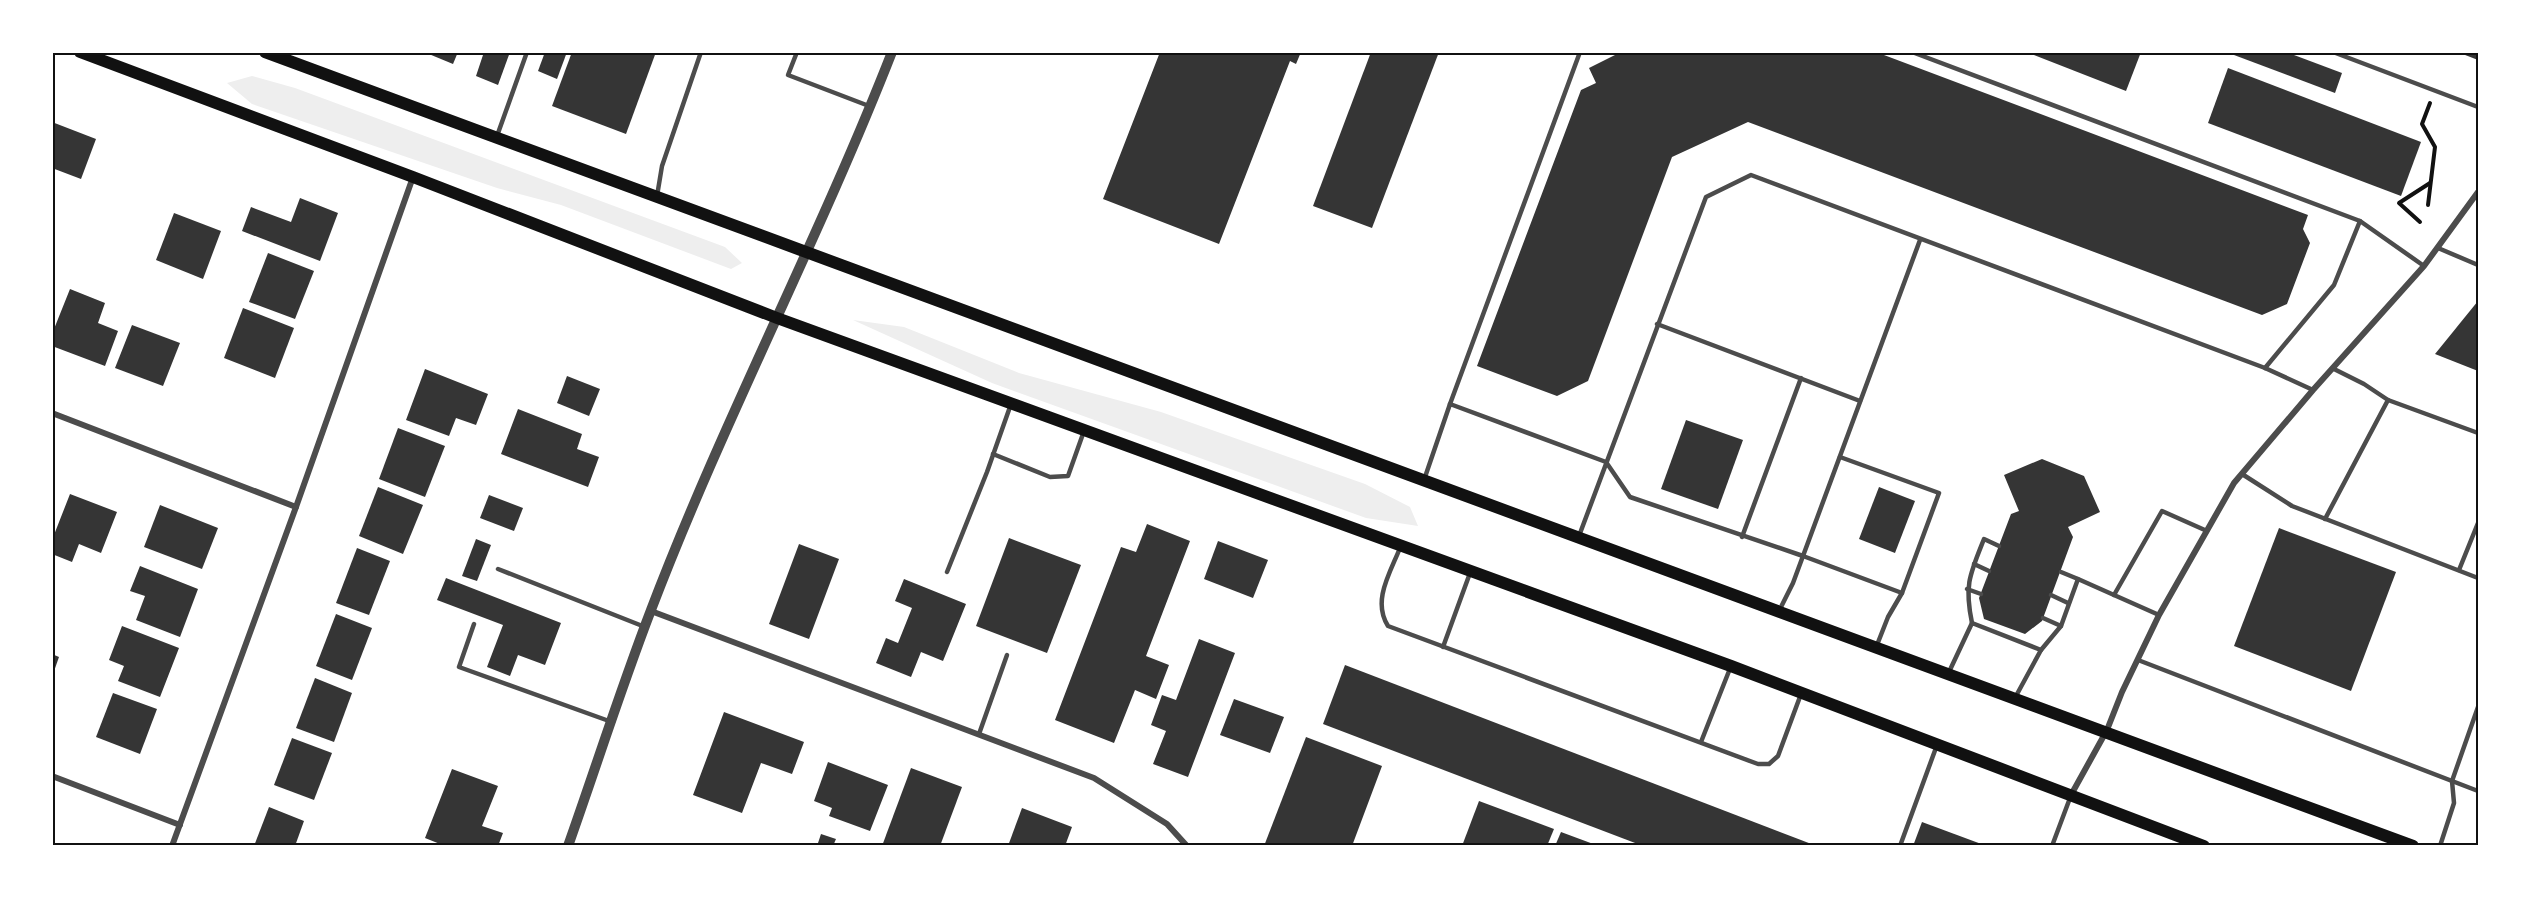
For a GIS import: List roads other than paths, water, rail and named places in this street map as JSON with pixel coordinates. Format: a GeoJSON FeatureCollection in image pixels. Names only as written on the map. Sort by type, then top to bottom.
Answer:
{"type":"FeatureCollection","features":[{"type":"Feature","properties":{"kind":"main road"},"geometry":{"type":"LineString","coordinates":[[80,52],[413,177],[777,318],[1731,666],[2204,846]]}},
{"type":"Feature","properties":{"kind":"main road"},"geometry":{"type":"LineString","coordinates":[[265,52],[656,199],[1780,609],[2413,846]]}},
{"type":"Feature","properties":{"kind":"street"},"geometry":{"type":"LineString","coordinates":[[568,846],[651,611],[892,52]]}},
{"type":"Feature","properties":{"kind":"street"},"geometry":{"type":"LineString","coordinates":[[172,846],[413,177]]}},
{"type":"Feature","properties":{"kind":"street"},"geometry":{"type":"LineString","coordinates":[[2071,795],[2107,730],[2159,615],[2242,474],[2313,390],[2424,266],[2478,192]]}},
{"type":"Feature","properties":{"kind":"street"},"geometry":{"type":"LineString","coordinates":[[52,413],[296,507]]}},
{"type":"Feature","properties":{"kind":"street"},"geometry":{"type":"LineString","coordinates":[[651,611],[1094,778],[1167,824],[1187,846]]}},
{"type":"Feature","properties":{"kind":"street"},"geometry":{"type":"LineString","coordinates":[[52,776],[180,825]]}},
{"type":"Feature","properties":{"kind":"lane"},"geometry":{"type":"LineString","coordinates":[[496,138],[527,52]]}},
{"type":"Feature","properties":{"kind":"lane"},"geometry":{"type":"LineString","coordinates":[[656,199],[662,166],[701,52]]}},
{"type":"Feature","properties":{"kind":"lane"},"geometry":{"type":"LineString","coordinates":[[797,52],[788,75],[870,107]]}},
{"type":"Feature","properties":{"kind":"lane"},"geometry":{"type":"LineString","coordinates":[[1424,480],[1580,52]]}},
{"type":"Feature","properties":{"kind":"lane"},"geometry":{"type":"LineString","coordinates":[[1912,52],[2360,221],[2424,266]]}},
{"type":"Feature","properties":{"kind":"lane"},"geometry":{"type":"LineString","coordinates":[[2333,52],[2478,106]]}},
{"type":"Feature","properties":{"kind":"lane"},"geometry":{"type":"LineString","coordinates":[[1579,536],[1706,197],[1751,175],[2265,368],[2313,390]]}},
{"type":"Feature","properties":{"kind":"lane"},"geometry":{"type":"LineString","coordinates":[[2265,368],[2334,285],[2360,221]]}},
{"type":"Feature","properties":{"kind":"lane"},"geometry":{"type":"LineString","coordinates":[[1780,609],[1803,556],[1920,240]]}},
{"type":"Feature","properties":{"kind":"lane"},"geometry":{"type":"LineString","coordinates":[[2438,248],[2478,264]]}},
{"type":"Feature","properties":{"kind":"lane"},"geometry":{"type":"LineString","coordinates":[[1657,324],[1860,401]]}},
{"type":"Feature","properties":{"kind":"lane"},"geometry":{"type":"LineString","coordinates":[[2334,369],[2364,384],[2388,400],[2478,433]]}},
{"type":"Feature","properties":{"kind":"lane"},"geometry":{"type":"LineString","coordinates":[[1742,537],[1801,378]]}},
{"type":"Feature","properties":{"kind":"lane"},"geometry":{"type":"LineString","coordinates":[[2325,519],[2388,400]]}},
{"type":"Feature","properties":{"kind":"lane"},"geometry":{"type":"LineString","coordinates":[[946,572],[1011,404]]}},
{"type":"Feature","properties":{"kind":"lane"},"geometry":{"type":"LineString","coordinates":[[1450,404],[1606,462],[1630,497],[1803,556],[1902,593]]}},
{"type":"Feature","properties":{"kind":"lane"},"geometry":{"type":"LineString","coordinates":[[993,454],[1050,477],[1068,476],[1084,430]]}},
{"type":"Feature","properties":{"kind":"lane"},"geometry":{"type":"LineString","coordinates":[[1840,457],[1940,493],[1902,593],[1888,617],[1877,645]]}},
{"type":"Feature","properties":{"kind":"lane"},"geometry":{"type":"LineString","coordinates":[[2242,474],[2292,506],[2478,578]]}},
{"type":"Feature","properties":{"kind":"lane"},"geometry":{"type":"LineString","coordinates":[[2114,595],[2162,511],[2207,531]]}},
{"type":"Feature","properties":{"kind":"lane"},"geometry":{"type":"LineString","coordinates":[[2459,570],[2478,523]]}},
{"type":"Feature","properties":{"kind":"lane"},"geometry":{"type":"LineString","coordinates":[[1949,672],[1972,623],[1968,589],[1974,564],[1984,539],[1999,546]]}},
{"type":"Feature","properties":{"kind":"lane"},"geometry":{"type":"LineString","coordinates":[[1401,546],[1380,600],[1381,615],[1388,626],[1758,764],[1769,764],[1778,756],[1801,693]]}},
{"type":"Feature","properties":{"kind":"lane"},"geometry":{"type":"LineString","coordinates":[[1974,564],[1989,570]]}},
{"type":"Feature","properties":{"kind":"lane"},"geometry":{"type":"LineString","coordinates":[[498,569],[645,627]]}},
{"type":"Feature","properties":{"kind":"lane"},"geometry":{"type":"LineString","coordinates":[[1443,647],[1470,571]]}},
{"type":"Feature","properties":{"kind":"lane"},"geometry":{"type":"LineString","coordinates":[[2061,572],[2159,615]]}},
{"type":"Feature","properties":{"kind":"lane"},"geometry":{"type":"LineString","coordinates":[[2016,697],[2041,650],[2061,626],[2078,579]]}},
{"type":"Feature","properties":{"kind":"lane"},"geometry":{"type":"LineString","coordinates":[[1968,589],[1981,594]]}},
{"type":"Feature","properties":{"kind":"lane"},"geometry":{"type":"LineString","coordinates":[[2051,595],[2068,603]]}},
{"type":"Feature","properties":{"kind":"lane"},"geometry":{"type":"LineString","coordinates":[[2043,618],[2061,626]]}},
{"type":"Feature","properties":{"kind":"lane"},"geometry":{"type":"LineString","coordinates":[[1972,623],[2041,650]]}},
{"type":"Feature","properties":{"kind":"lane"},"geometry":{"type":"LineString","coordinates":[[474,624],[459,667],[612,722]]}},
{"type":"Feature","properties":{"kind":"lane"},"geometry":{"type":"LineString","coordinates":[[979,734],[1007,655]]}},
{"type":"Feature","properties":{"kind":"lane"},"geometry":{"type":"LineString","coordinates":[[2138,660],[2478,791]]}},
{"type":"Feature","properties":{"kind":"lane"},"geometry":{"type":"LineString","coordinates":[[1701,742],[1731,666]]}},
{"type":"Feature","properties":{"kind":"lane"},"geometry":{"type":"LineString","coordinates":[[2440,846],[2454,803],[2452,781],[2478,707]]}},
{"type":"Feature","properties":{"kind":"lane"},"geometry":{"type":"LineString","coordinates":[[1900,846],[1937,746]]}},
{"type":"Feature","properties":{"kind":"lane"},"geometry":{"type":"LineString","coordinates":[[2052,846],[2071,795]]}}]}
